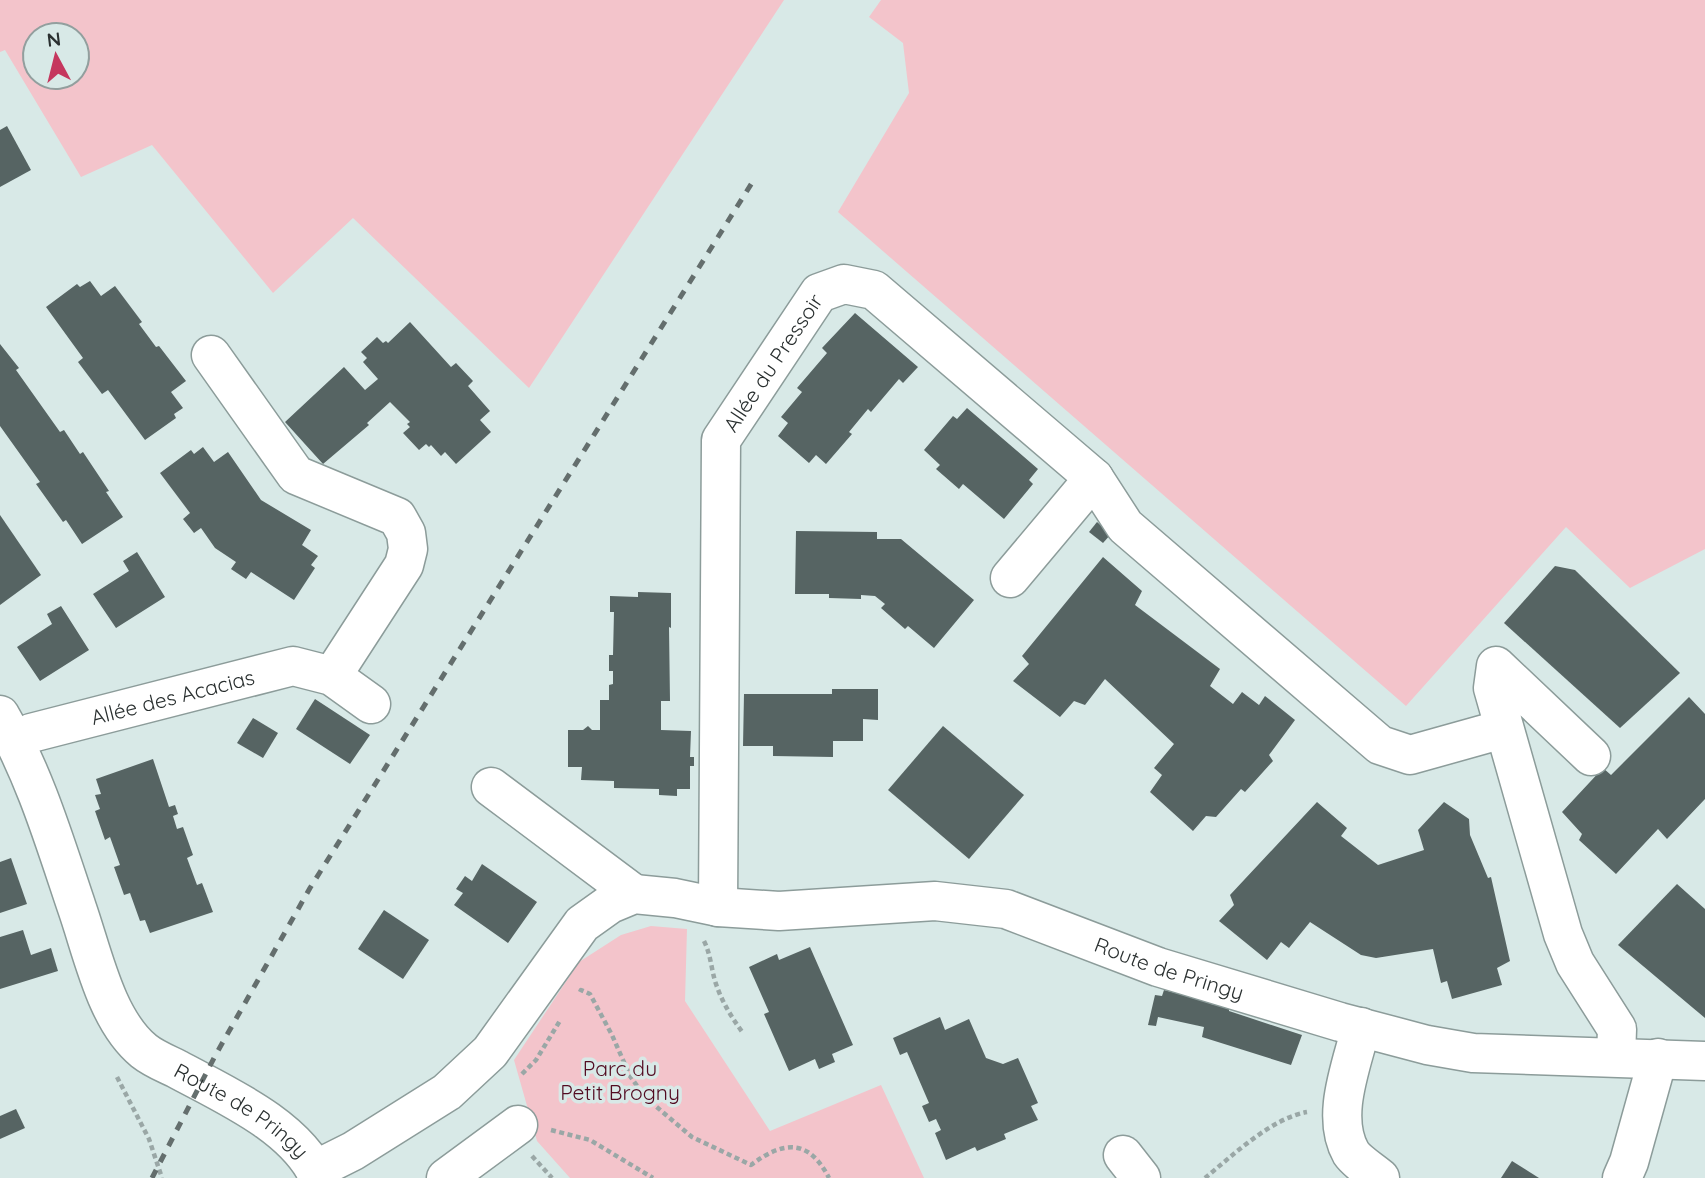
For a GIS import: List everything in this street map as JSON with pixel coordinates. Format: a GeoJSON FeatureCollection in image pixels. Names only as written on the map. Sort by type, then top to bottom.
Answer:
{"type":"FeatureCollection","features":[{"type":"Feature","properties":{"kind":"street","name":"Allée du Pressoir"},"geometry":{"type":"LineString","coordinates":[[709,920],[721,440],[819,293],[844,284],[874,290],[1094,478],[1125,526],[1380,745],[1410,755],[1503,729]]}},
{"type":"Feature","properties":{"kind":"street"},"geometry":{"type":"LineString","coordinates":[[211,355],[296,475],[397,517],[406,533],[408,549],[404,565],[332,676]]}},
{"type":"Feature","properties":{"kind":"street"},"geometry":{"type":"LineString","coordinates":[[1010,578],[1094,478]]}},
{"type":"Feature","properties":{"kind":"street","name":"Allée des Acacias"},"geometry":{"type":"LineString","coordinates":[[7,728],[31,733],[293,666],[332,676],[371,704]]}},
{"type":"Feature","properties":{"kind":"street"},"geometry":{"type":"LineString","coordinates":[[1591,756],[1496,666],[1493,688],[1503,729],[1563,934],[1575,962],[1617,1029],[1616,1058]]}},
{"type":"Feature","properties":{"kind":"street","name":"Route de Pringy"},"geometry":{"type":"LineString","coordinates":[[7,728],[43,809],[115,1016],[145,1052],[239,1103],[272,1125],[303,1152],[317,1174],[447,1092],[490,1052],[582,925],[610,904],[635,894],[675,898],[709,920],[779,911],[935,901],[1006,909],[1158,967],[1427,1045],[1473,1053],[1705,1061]]}},
{"type":"Feature","properties":{"kind":"street"},"geometry":{"type":"LineString","coordinates":[[491,786],[635,894]]}},
{"type":"Feature","properties":{"kind":"street"},"geometry":{"type":"LineString","coordinates":[[1361,1027],[1342,1107],[1344,1132],[1352,1154],[1380,1178]]}},
{"type":"Feature","properties":{"kind":"street"},"geometry":{"type":"LineString","coordinates":[[1622,1178],[1633,1151],[1658,1058]]}},
{"type":"Feature","properties":{"kind":"street"},"geometry":{"type":"LineString","coordinates":[[446,1178],[529,1127]]}},
{"type":"Feature","properties":{"kind":"path"},"geometry":{"type":"LineString","coordinates":[[709,920],[709,951],[720,993],[729,1014],[743,1033]]}},
{"type":"Feature","properties":{"kind":"path"},"geometry":{"type":"LineString","coordinates":[[576,995],[582,990],[584,980]]}},
{"type":"Feature","properties":{"kind":"path"},"geometry":{"type":"LineString","coordinates":[[582,990],[590,993],[630,1076],[645,1097],[692,1137],[751,1165],[768,1152],[796,1148],[811,1152],[820,1161],[829,1178]]}},
{"type":"Feature","properties":{"kind":"path"},"geometry":{"type":"LineString","coordinates":[[490,1052],[509,1069],[513,1082],[536,1060],[565,1012]]}},
{"type":"Feature","properties":{"kind":"path"},"geometry":{"type":"LineString","coordinates":[[1205,1178],[1267,1129],[1294,1115],[1342,1107]]}},
{"type":"Feature","properties":{"kind":"path"},"geometry":{"type":"LineString","coordinates":[[529,1127],[562,1131],[590,1140],[653,1178]]}},
{"type":"Feature","properties":{"kind":"path"},"geometry":{"type":"LineString","coordinates":[[149,1139],[162,1178]]}},
{"type":"Feature","properties":{"kind":"green space"},"geometry":{"type":"Polygon","coordinates":[[[0,0],[784,0],[529,388],[353,218],[273,293],[152,145],[81,177],[30,91],[91,91],[91,21],[21,21],[21,77],[5,50],[0,52],[0,0]]]}},
{"type":"Feature","properties":{"kind":"green space"},"geometry":{"type":"Polygon","coordinates":[[[881,0],[1705,0],[1705,549],[1630,588],[1566,527],[1406,706],[838,212],[909,93],[903,43],[869,17],[881,0]]]}},
{"type":"Feature","properties":{"kind":"green space","name":"Parc du Petit Brogny"},"geometry":{"type":"Polygon","coordinates":[[[651,926],[687,929],[685,1001],[770,1131],[881,1085],[924,1178],[570,1178],[537,1141],[514,1060],[579,962],[621,935],[651,926]]]}},
{"type":"Feature","properties":{"kind":"building"},"geometry":{"type":"Polygon","coordinates":[[[7,126],[31,170],[0,187],[0,130],[7,126]]]}},
{"type":"Feature","properties":{"kind":"building"},"geometry":{"type":"Polygon","coordinates":[[[90,281],[101,296],[115,286],[142,322],[139,324],[156,347],[159,346],[186,381],[171,392],[183,408],[174,414],[176,418],[145,440],[108,390],[102,394],[78,362],[83,358],[46,307],[77,284],[80,287],[90,281]]]}},
{"type":"Feature","properties":{"kind":"building"},"geometry":{"type":"Polygon","coordinates":[[[855,313],[918,367],[903,383],[899,379],[871,412],[868,409],[849,432],[852,434],[826,464],[816,455],[809,463],[778,436],[788,423],[781,417],[802,392],[797,388],[827,353],[822,348],[855,313]]]}},
{"type":"Feature","properties":{"kind":"building"},"geometry":{"type":"Polygon","coordinates":[[[410,322],[451,367],[456,363],[473,381],[468,386],[490,411],[480,420],[491,432],[456,464],[445,452],[441,456],[431,445],[429,447],[426,444],[419,450],[403,433],[410,427],[407,424],[410,422],[390,402],[367,423],[369,425],[323,464],[285,422],[344,367],[365,390],[378,379],[363,362],[367,358],[361,352],[377,337],[383,343],[388,343],[410,322]]]}},
{"type":"Feature","properties":{"kind":"building"},"geometry":{"type":"Polygon","coordinates":[[[0,344],[19,368],[16,370],[60,432],[64,430],[80,454],[83,452],[123,517],[82,544],[36,484],[40,482],[0,426],[0,344]]]}},
{"type":"Feature","properties":{"kind":"building"},"geometry":{"type":"Polygon","coordinates":[[[967,408],[1038,469],[1029,480],[1033,484],[1004,519],[963,484],[959,489],[936,469],[940,465],[924,450],[953,416],[957,419],[967,408]]]}},
{"type":"Feature","properties":{"kind":"building"},"geometry":{"type":"Polygon","coordinates":[[[203,447],[214,462],[228,452],[261,500],[311,530],[302,545],[318,556],[311,565],[315,568],[294,600],[251,572],[246,579],[231,569],[236,562],[215,548],[201,528],[194,533],[183,519],[190,513],[160,473],[191,450],[194,454],[203,447]]]}},
{"type":"Feature","properties":{"kind":"building"},"geometry":{"type":"Polygon","coordinates":[[[0,515],[41,575],[0,605],[0,515]]]}},
{"type":"Feature","properties":{"kind":"building"},"geometry":{"type":"Polygon","coordinates":[[[1097,522],[1111,534],[1103,543],[1089,532],[1097,522]]]}},
{"type":"Feature","properties":{"kind":"building"},"geometry":{"type":"Polygon","coordinates":[[[796,531],[877,532],[877,539],[901,539],[974,600],[934,648],[908,626],[905,629],[881,608],[885,604],[875,596],[861,595],[861,599],[829,598],[829,594],[795,594],[796,531]]]}},
{"type":"Feature","properties":{"kind":"building"},"geometry":{"type":"Polygon","coordinates":[[[137,552],[165,597],[116,628],[93,594],[129,571],[123,561],[137,552]]]}},
{"type":"Feature","properties":{"kind":"building"},"geometry":{"type":"Polygon","coordinates":[[[1103,557],[1142,591],[1135,605],[1220,669],[1210,686],[1233,704],[1242,692],[1259,705],[1265,696],[1295,720],[1269,755],[1273,761],[1245,792],[1241,789],[1216,817],[1206,816],[1193,831],[1150,792],[1162,775],[1154,768],[1174,744],[1105,679],[1085,705],[1074,701],[1060,717],[1013,681],[1029,664],[1022,656],[1103,557]]]}},
{"type":"Feature","properties":{"kind":"building"},"geometry":{"type":"Polygon","coordinates":[[[1555,566],[1575,570],[1680,673],[1620,728],[1504,623],[1555,566]]]}},
{"type":"Feature","properties":{"kind":"building"},"geometry":{"type":"Polygon","coordinates":[[[638,592],[671,593],[670,701],[661,701],[661,730],[691,731],[690,757],[694,757],[694,766],[690,766],[690,789],[677,789],[677,796],[659,795],[659,789],[614,788],[614,781],[581,780],[582,767],[568,767],[568,730],[583,730],[588,726],[592,730],[600,730],[600,700],[609,700],[609,685],[613,684],[613,671],[609,671],[609,655],[613,655],[614,612],[610,612],[610,596],[638,597],[638,592]]]}},
{"type":"Feature","properties":{"kind":"building"},"geometry":{"type":"Polygon","coordinates":[[[61,606],[89,650],[40,681],[17,647],[52,624],[47,614],[61,606]]]}},
{"type":"Feature","properties":{"kind":"building"},"geometry":{"type":"Polygon","coordinates":[[[832,689],[878,689],[878,720],[863,719],[863,741],[833,741],[833,757],[773,756],[773,746],[743,746],[744,694],[832,694],[832,689]]]}},
{"type":"Feature","properties":{"kind":"building"},"geometry":{"type":"Polygon","coordinates":[[[1689,697],[1705,714],[1705,799],[1667,839],[1658,829],[1616,874],[1579,840],[1582,834],[1562,812],[1603,768],[1611,775],[1689,697]]]}},
{"type":"Feature","properties":{"kind":"building"},"geometry":{"type":"Polygon","coordinates":[[[315,699],[370,735],[350,764],[296,729],[315,699]]]}},
{"type":"Feature","properties":{"kind":"building"},"geometry":{"type":"Polygon","coordinates":[[[253,718],[278,733],[263,758],[237,743],[253,718]]]}},
{"type":"Feature","properties":{"kind":"building"},"geometry":{"type":"Polygon","coordinates":[[[943,726],[1024,795],[969,859],[888,790],[943,726]]]}},
{"type":"Feature","properties":{"kind":"building"},"geometry":{"type":"Polygon","coordinates":[[[153,759],[169,807],[175,805],[178,814],[173,816],[177,829],[183,827],[193,855],[187,858],[197,885],[202,883],[213,912],[150,933],[145,920],[140,921],[130,893],[124,895],[114,867],[120,865],[110,837],[105,840],[95,811],[100,809],[95,795],[101,794],[96,779],[153,759]]]}},
{"type":"Feature","properties":{"kind":"building"},"geometry":{"type":"Polygon","coordinates":[[[1317,802],[1347,828],[1341,836],[1378,865],[1424,850],[1418,830],[1444,802],[1469,819],[1470,835],[1488,878],[1491,877],[1510,961],[1497,968],[1502,985],[1452,999],[1447,981],[1441,983],[1433,949],[1376,958],[1361,955],[1310,922],[1289,948],[1281,942],[1267,960],[1219,921],[1234,905],[1230,895],[1317,802]]]}},
{"type":"Feature","properties":{"kind":"building"},"geometry":{"type":"Polygon","coordinates":[[[11,858],[27,904],[0,913],[0,862],[11,858]]]}},
{"type":"Feature","properties":{"kind":"building"},"geometry":{"type":"Polygon","coordinates":[[[482,864],[537,902],[508,943],[454,905],[463,893],[456,889],[465,876],[472,881],[482,864]]]}},
{"type":"Feature","properties":{"kind":"building"},"geometry":{"type":"Polygon","coordinates":[[[1677,884],[1705,909],[1705,1018],[1618,945],[1677,884]]]}},
{"type":"Feature","properties":{"kind":"building"},"geometry":{"type":"Polygon","coordinates":[[[384,910],[429,940],[403,979],[358,949],[384,910]]]}},
{"type":"Feature","properties":{"kind":"building"},"geometry":{"type":"Polygon","coordinates":[[[23,930],[31,955],[51,948],[58,971],[0,989],[0,937],[23,930]]]}},
{"type":"Feature","properties":{"kind":"building"},"geometry":{"type":"Polygon","coordinates":[[[810,947],[853,1045],[832,1054],[835,1062],[819,1069],[815,1059],[789,1071],[764,1014],[769,1012],[749,967],[777,954],[779,960],[810,947]]]}},
{"type":"Feature","properties":{"kind":"building"},"geometry":{"type":"Polygon","coordinates":[[[1164,990],[1211,1002],[1229,1008],[1229,1011],[1302,1035],[1291,1065],[1202,1037],[1204,1027],[1158,1017],[1156,1026],[1148,1025],[1155,995],[1162,996],[1164,990]]]}},
{"type":"Feature","properties":{"kind":"building"},"geometry":{"type":"Polygon","coordinates":[[[940,1017],[945,1030],[969,1019],[986,1058],[1003,1064],[1018,1058],[1038,1103],[1031,1106],[1038,1120],[1004,1134],[1006,1139],[977,1151],[975,1147],[946,1160],[935,1133],[941,1130],[936,1119],[929,1122],[922,1106],[929,1103],[907,1052],[900,1055],[893,1038],[940,1017]]]}},
{"type":"Feature","properties":{"kind":"building"},"geometry":{"type":"Polygon","coordinates":[[[16,1109],[25,1128],[0,1139],[0,1116],[16,1109]]]}},
{"type":"Feature","properties":{"kind":"building"},"geometry":{"type":"Polygon","coordinates":[[[1512,1161],[1539,1178],[1501,1178],[1512,1161]]]}},
{"type":"Feature","properties":{"kind":"railway"},"geometry":{"type":"LineString","coordinates":[[152,1178],[215,1056],[310,888],[755,178]]}}]}
